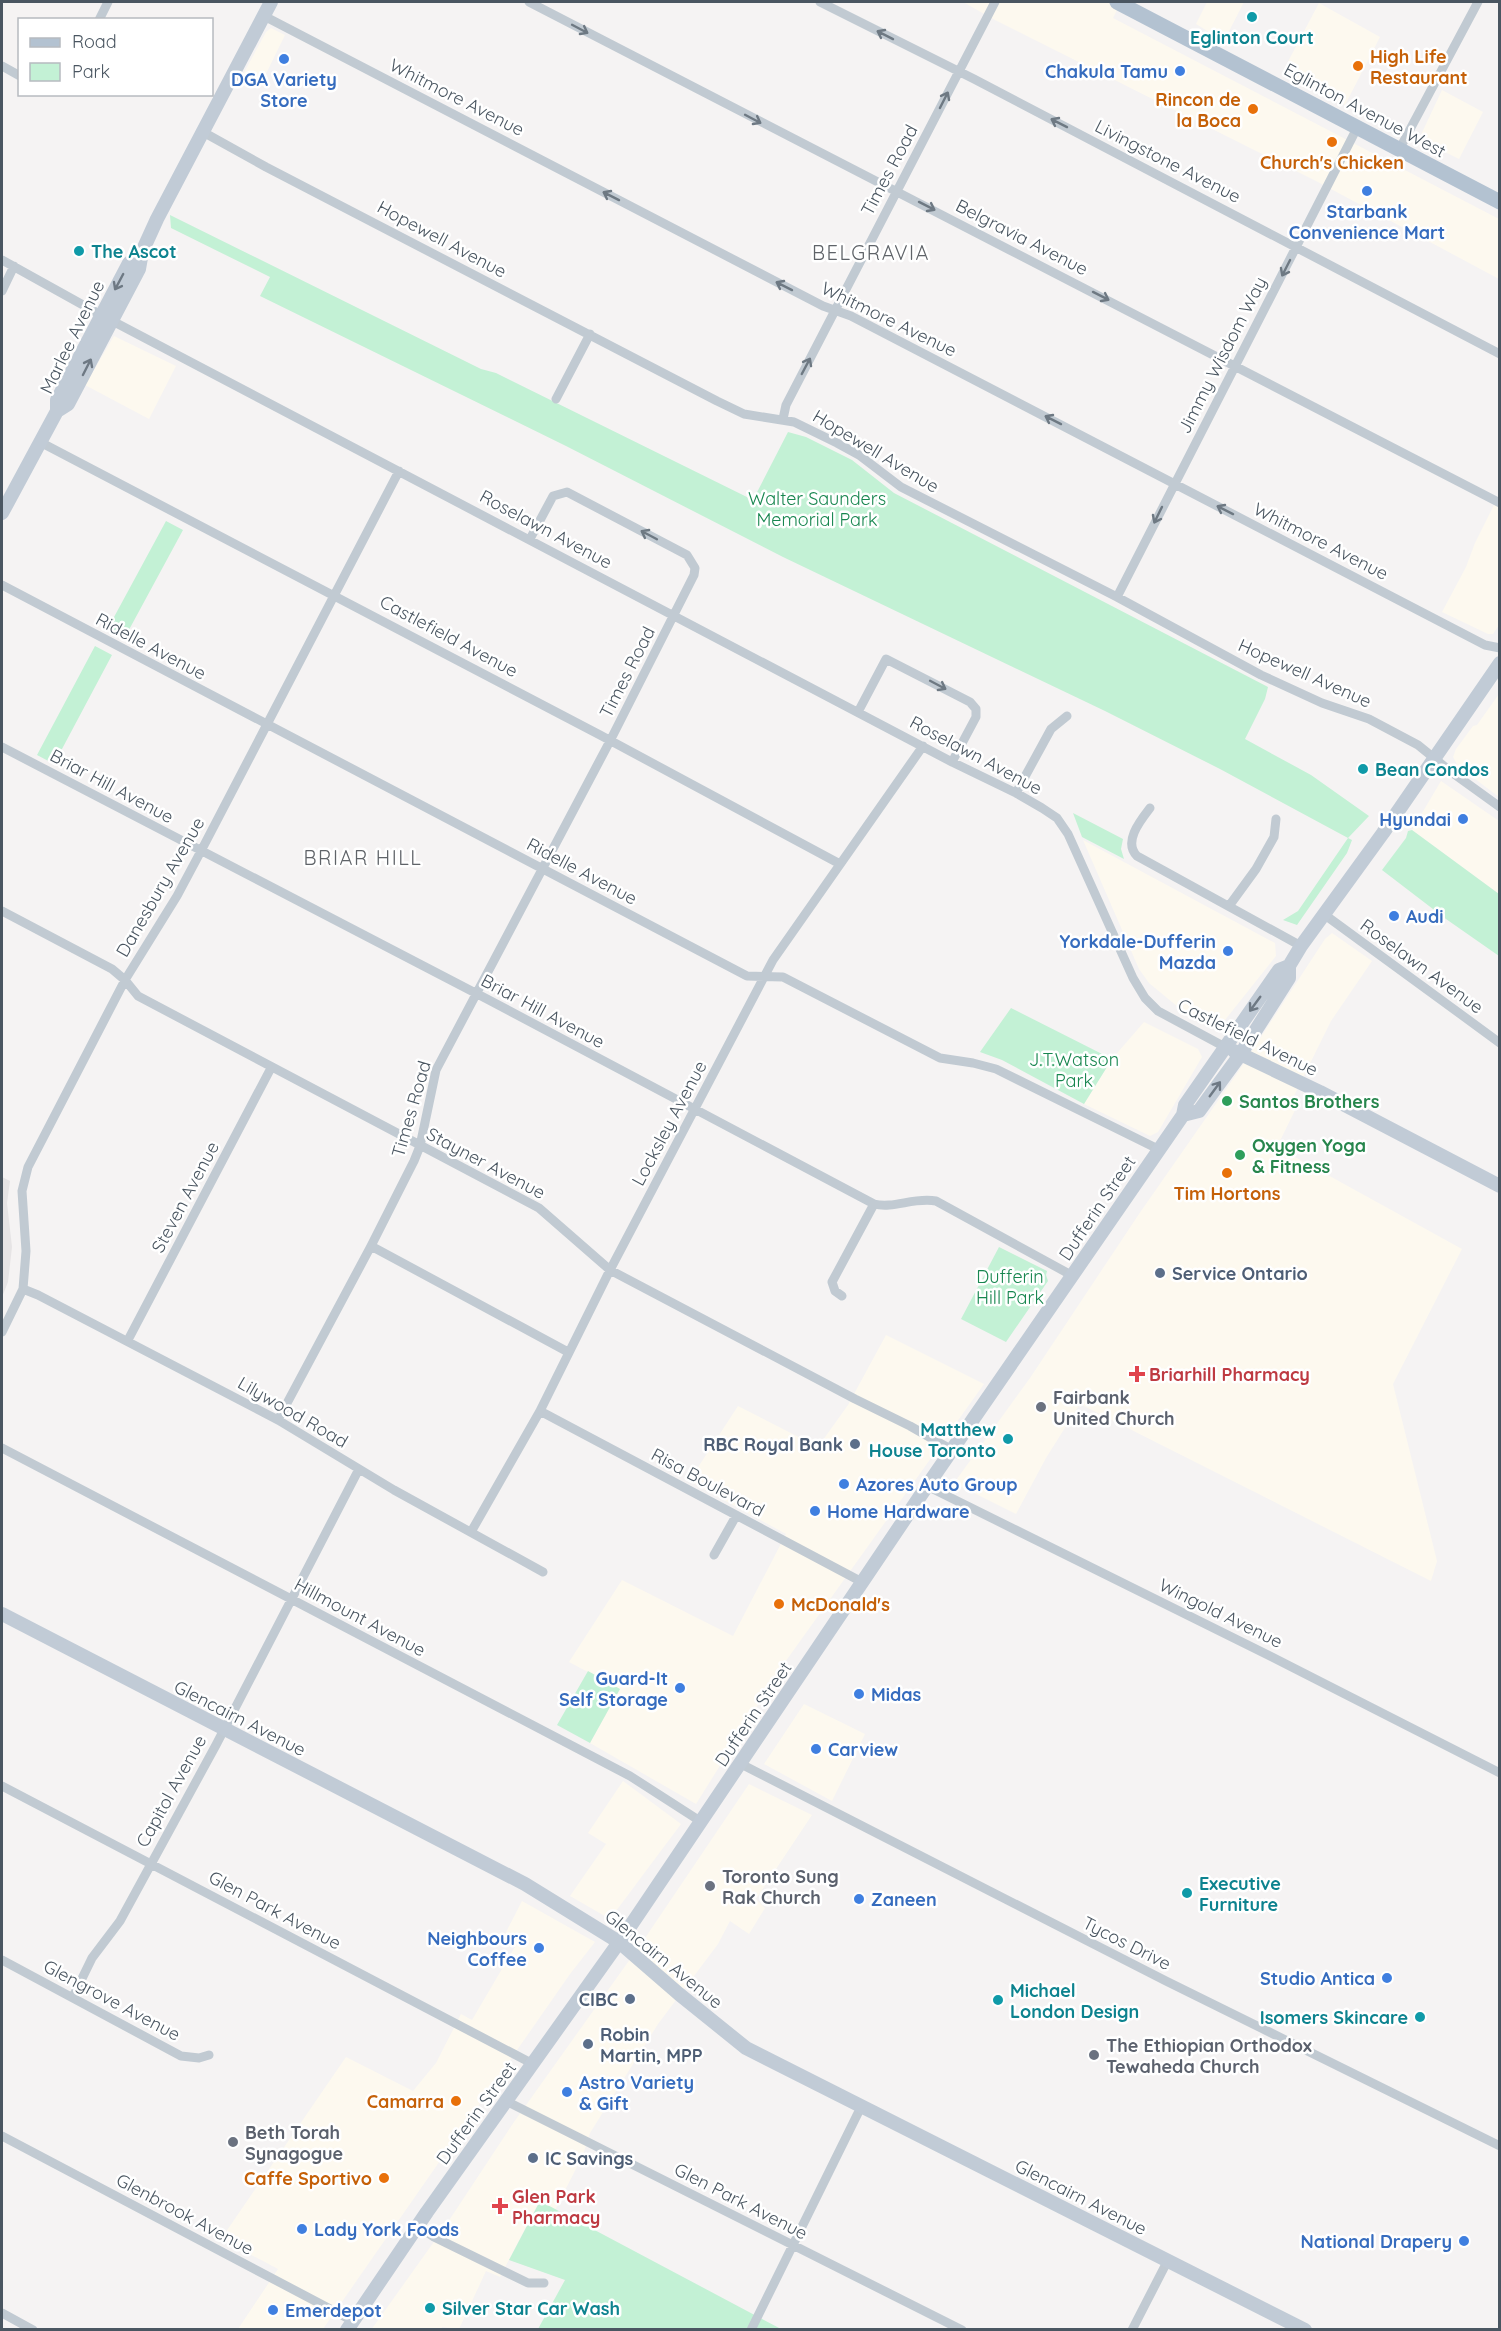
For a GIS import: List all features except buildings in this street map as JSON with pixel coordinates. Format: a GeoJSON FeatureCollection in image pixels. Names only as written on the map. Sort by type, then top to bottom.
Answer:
{"type":"FeatureCollection","features":[{"type":"Feature","properties":{"kind":"main road","name":"Eglinton Avenue West"},"geometry":{"type":"LineString","coordinates":[[1125,4],[1500,202]]}},
{"type":"Feature","properties":{"kind":"street"},"geometry":{"type":"LineString","coordinates":[[100,18],[108,2]]}},
{"type":"Feature","properties":{"kind":"street","name":"Marlee Avenue"},"geometry":{"type":"LineString","coordinates":[[2,513],[57,411],[68,404],[129,263],[141,252],[271,2]]}},
{"type":"Feature","properties":{"kind":"street","name":"Belgravia Avenue"},"geometry":{"type":"LineString","coordinates":[[529,2],[1500,503]]}},
{"type":"Feature","properties":{"kind":"street","name":"Livingstone Avenue"},"geometry":{"type":"LineString","coordinates":[[820,2],[959,71],[1500,354]]}},
{"type":"Feature","properties":{"kind":"street","name":"Times Road"},"geometry":{"type":"LineString","coordinates":[[783,419],[786,405],[996,2]]}},
{"type":"Feature","properties":{"kind":"street"},"geometry":{"type":"LineString","coordinates":[[1399,150],[1478,2]]}},
{"type":"Feature","properties":{"kind":"street","name":"Whitmore Avenue"},"geometry":{"type":"LineString","coordinates":[[264,16],[802,295],[862,321],[1485,645],[1500,648]]}},
{"type":"Feature","properties":{"kind":"street"},"geometry":{"type":"LineString","coordinates":[[2,66],[18,75]]}},
{"type":"Feature","properties":{"kind":"street","name":"Jimmy Wisdom Way"},"geometry":{"type":"LineString","coordinates":[[1117,597],[1356,128]]}},
{"type":"Feature","properties":{"kind":"street","name":"Hopewell Avenue"},"geometry":{"type":"LineString","coordinates":[[203,132],[266,167],[744,414],[794,422],[837,443],[859,455],[902,488],[1117,597],[1272,681],[1322,703],[1369,719],[1418,745],[1500,807]]}},
{"type":"Feature","properties":{"kind":"street","name":"Roselawn Avenue"},"geometry":{"type":"LineString","coordinates":[[2,260],[952,762],[1016,793],[1057,818],[1068,834]]}},
{"type":"Feature","properties":{"kind":"street"},"geometry":{"type":"LineString","coordinates":[[2,291],[14,266]]}},
{"type":"Feature","properties":{"kind":"street"},"geometry":{"type":"LineString","coordinates":[[556,399],[590,334]]}},
{"type":"Feature","properties":{"kind":"street","name":"Castlefield Avenue"},"geometry":{"type":"LineString","coordinates":[[40,442],[840,864]]}},
{"type":"Feature","properties":{"kind":"street","name":"Danesbury Avenue"},"geometry":{"type":"LineString","coordinates":[[2,1332],[23,1289],[26,1251],[22,1191],[28,1167],[125,980],[177,896],[201,851],[399,471]]}},
{"type":"Feature","properties":{"kind":"street","name":"Times Road"},"geometry":{"type":"LineString","coordinates":[[278,1420],[371,1246],[420,1146],[436,1070],[610,741],[691,583],[695,568],[687,555],[567,492],[553,496],[530,539]]}},
{"type":"Feature","properties":{"kind":"street","name":"Ridelle Avenue"},"geometry":{"type":"LineString","coordinates":[[2,585],[747,976],[783,977],[940,1058],[996,1069],[1158,1149]]}},
{"type":"Feature","properties":{"kind":"street"},"geometry":{"type":"LineString","coordinates":[[858,712],[886,659],[974,705],[976,717],[952,762]]}},
{"type":"Feature","properties":{"kind":"street","name":"Dufferin Street"},"geometry":{"type":"LineString","coordinates":[[1183,1115],[1198,1111],[1240,1054],[1289,978],[1289,966],[1301,946],[1325,915],[1500,663]]}},
{"type":"Feature","properties":{"kind":"street"},"geometry":{"type":"LineString","coordinates":[[1016,793],[1051,729],[1067,716]]}},
{"type":"Feature","properties":{"kind":"street","name":"Locksley Avenue"},"geometry":{"type":"LineString","coordinates":[[471,1532],[540,1411],[610,1270],[773,960],[922,746]]}},
{"type":"Feature","properties":{"kind":"street","name":"Briar Hill Avenue"},"geometry":{"type":"LineString","coordinates":[[2,747],[874,1204],[887,1206],[921,1200],[936,1201],[1073,1276]]}},
{"type":"Feature","properties":{"kind":"street"},"geometry":{"type":"LineString","coordinates":[[1150,808],[1141,820],[1131,842],[1131,850],[1137,856],[1301,946]]}},
{"type":"Feature","properties":{"kind":"street"},"geometry":{"type":"LineString","coordinates":[[1229,906],[1256,869],[1274,837],[1276,819]]}},
{"type":"Feature","properties":{"kind":"street","name":"Castlefield Avenue"},"geometry":{"type":"LineString","coordinates":[[1068,834],[1133,978],[1145,998],[1163,1014],[1225,1047],[1320,1092],[1500,1186]]}},
{"type":"Feature","properties":{"kind":"street","name":"Stayner Avenue"},"geometry":{"type":"LineString","coordinates":[[2,911],[107,966],[125,980],[138,996],[539,1208],[610,1270],[952,1450]]}},
{"type":"Feature","properties":{"kind":"street","name":"Roselawn Avenue"},"geometry":{"type":"LineString","coordinates":[[1325,915],[1500,1043]]}},
{"type":"Feature","properties":{"kind":"street","name":"Dufferin Street"},"geometry":{"type":"LineString","coordinates":[[350,2325],[741,1764],[927,1486],[1183,1115],[1185,1105],[1225,1047],[1279,970],[1289,966]]}},
{"type":"Feature","properties":{"kind":"street","name":"Steven Avenue"},"geometry":{"type":"LineString","coordinates":[[128,1340],[271,1068]]}},
{"type":"Feature","properties":{"kind":"street"},"geometry":{"type":"LineString","coordinates":[[842,1296],[835,1291],[832,1282],[874,1204]]}},
{"type":"Feature","properties":{"kind":"street"},"geometry":{"type":"LineString","coordinates":[[371,1246],[568,1352]]}},
{"type":"Feature","properties":{"kind":"street","name":"Lilywood Road"},"geometry":{"type":"LineString","coordinates":[[23,1289],[38,1294],[128,1340],[278,1420],[359,1469],[543,1572]]}},
{"type":"Feature","properties":{"kind":"street","name":"Risa Boulevard"},"geometry":{"type":"LineString","coordinates":[[540,1411],[862,1582]]}},
{"type":"Feature","properties":{"kind":"street","name":"Hillmount Avenue"},"geometry":{"type":"LineString","coordinates":[[2,1448],[630,1776],[700,1821]]}},
{"type":"Feature","properties":{"kind":"street","name":"Capitol Avenue"},"geometry":{"type":"LineString","coordinates":[[73,1997],[92,1958],[120,1921],[224,1730],[359,1469]]}},
{"type":"Feature","properties":{"kind":"street","name":"Wingold Avenue"},"geometry":{"type":"LineString","coordinates":[[927,1486],[1500,1773]]}},
{"type":"Feature","properties":{"kind":"street"},"geometry":{"type":"LineString","coordinates":[[714,1555],[736,1516]]}},
{"type":"Feature","properties":{"kind":"street","name":"Glencairn Avenue"},"geometry":{"type":"LineString","coordinates":[[2,1614],[525,1884],[619,1942],[746,2048],[1305,2330]]}},
{"type":"Feature","properties":{"kind":"street","name":"Tycos Drive"},"geometry":{"type":"LineString","coordinates":[[741,1764],[1166,1981],[1500,2146]]}},
{"type":"Feature","properties":{"kind":"street","name":"Glen Park Avenue"},"geometry":{"type":"LineString","coordinates":[[2,1786],[533,2064]]}},
{"type":"Feature","properties":{"kind":"street","name":"Glengrove Avenue"},"geometry":{"type":"LineString","coordinates":[[2,1960],[181,2056],[199,2058],[209,2055]]}},
{"type":"Feature","properties":{"kind":"street","name":"Glen Park Avenue"},"geometry":{"type":"LineString","coordinates":[[506,2101],[962,2330]]}},
{"type":"Feature","properties":{"kind":"street"},"geometry":{"type":"LineString","coordinates":[[751,2330],[861,2107]]}},
{"type":"Feature","properties":{"kind":"street","name":"Glenbrook Avenue"},"geometry":{"type":"LineString","coordinates":[[2,2136],[350,2325]]}},
{"type":"Feature","properties":{"kind":"street"},"geometry":{"type":"LineString","coordinates":[[418,2226],[434,2237],[528,2283],[544,2283]]}},
{"type":"Feature","properties":{"kind":"street"},"geometry":{"type":"LineString","coordinates":[[1132,2330],[1168,2260]]}},
{"type":"Feature","properties":{"kind":"street"},"geometry":{"type":"LineString","coordinates":[[2,2313],[33,2330]]}},
{"type":"Feature","properties":{"kind":"shaded area"},"geometry":{"type":"Polygon","coordinates":[[[963,2],[1121,2],[1113,18],[1499,219],[1499,279],[1316,181],[963,2]]]}},
{"type":"Feature","properties":{"kind":"shaded area"},"geometry":{"type":"Polygon","coordinates":[[[1207,2],[1244,2],[1224,41],[1196,24],[1207,2]]]}},
{"type":"Feature","properties":{"kind":"shaded area"},"geometry":{"type":"Polygon","coordinates":[[[1319,3],[1380,37],[1345,105],[1283,71],[1319,3]]]}},
{"type":"Feature","properties":{"kind":"shaded area"},"geometry":{"type":"Polygon","coordinates":[[[271,28],[285,35],[259,88],[241,78],[266,32],[271,28]]]}},
{"type":"Feature","properties":{"kind":"shaded area"},"geometry":{"type":"Polygon","coordinates":[[[1442,90],[1483,112],[1459,159],[1419,139],[1442,90]]]}},
{"type":"Feature","properties":{"kind":"shaded area"},"geometry":{"type":"Polygon","coordinates":[[[114,336],[176,366],[149,419],[85,385],[114,336]]]}},
{"type":"Feature","properties":{"kind":"shaded area"},"geometry":{"type":"Polygon","coordinates":[[[1499,495],[1499,625],[1493,634],[1488,634],[1442,612],[1466,567],[1475,543],[1499,495]]]}},
{"type":"Feature","properties":{"kind":"shaded area"},"geometry":{"type":"Polygon","coordinates":[[[1499,694],[1499,797],[1458,766],[1453,757],[1456,749],[1499,694]]]}},
{"type":"Feature","properties":{"kind":"shaded area"},"geometry":{"type":"Polygon","coordinates":[[[1441,781],[1499,821],[1499,894],[1412,830],[1441,781]]]}},
{"type":"Feature","properties":{"kind":"shaded area"},"geometry":{"type":"Polygon","coordinates":[[[1083,840],[1275,943],[1276,956],[1221,1025],[1215,1025],[1178,1007],[1149,983],[1139,969],[1083,840]]]}},
{"type":"Feature","properties":{"kind":"shaded area"},"geometry":{"type":"Polygon","coordinates":[[[1332,933],[1372,961],[1331,1021],[1293,1098],[1299,1102],[1277,1147],[1462,1249],[1393,1384],[1437,1561],[1431,1581],[1080,1404],[1046,1458],[1016,1514],[954,1483],[1030,1378],[1139,1214],[1238,1072],[1325,939],[1332,933]]]}},
{"type":"Feature","properties":{"kind":"shaded area"},"geometry":{"type":"Polygon","coordinates":[[[1144,1022],[1198,1049],[1202,1057],[1158,1132],[1150,1136],[1084,1104],[1112,1059],[1144,1022]]]}},
{"type":"Feature","properties":{"kind":"shaded area"},"geometry":{"type":"Polygon","coordinates":[[[2,1177],[10,1181],[7,1203],[12,1247],[8,1282],[2,1297],[2,1177]]]}},
{"type":"Feature","properties":{"kind":"shaded area"},"geometry":{"type":"Polygon","coordinates":[[[886,1335],[984,1384],[783,1665],[696,1804],[590,1743],[620,1689],[569,1662],[622,1580],[733,1636],[786,1534],[689,1481],[738,1406],[818,1447],[848,1405],[886,1335]]]}},
{"type":"Feature","properties":{"kind":"shaded area","name":"Carview"},"geometry":{"type":"Polygon","coordinates":[[[804,1704],[865,1734],[832,1801],[764,1764],[804,1704]]]}},
{"type":"Feature","properties":{"kind":"shaded area"},"geometry":{"type":"Polygon","coordinates":[[[623,1781],[681,1824],[610,1919],[570,1896],[606,1844],[588,1833],[623,1781]]]}},
{"type":"Feature","properties":{"kind":"shaded area"},"geometry":{"type":"Polygon","coordinates":[[[749,1784],[812,1815],[756,1899],[765,1908],[749,1934],[730,1921],[718,1944],[658,2024],[590,2133],[583,2155],[555,2210],[539,2202],[500,2277],[486,2271],[459,2329],[442,2327],[441,2330],[371,2330],[446,2225],[514,2122],[643,1941],[749,1784]]]}},
{"type":"Feature","properties":{"kind":"shaded area"},"geometry":{"type":"Polygon","coordinates":[[[522,1901],[595,1942],[570,1974],[323,2329],[238,2329],[278,2269],[221,2239],[346,2057],[413,2091],[436,2063],[461,2014],[472,2020],[516,1945],[503,1938],[522,1901]]]}},
{"type":"Feature","properties":{"kind":"green space","name":"Walter Saunders Memorial Park"},"geometry":{"type":"Polygon","coordinates":[[[170,215],[753,500],[788,432],[806,437],[852,460],[894,493],[1268,687],[1265,699],[1245,739],[1311,775],[1369,816],[1348,838],[1220,769],[1105,711],[783,557],[566,446],[260,296],[270,277],[171,228],[170,215]]]}},
{"type":"Feature","properties":{"kind":"green space"},"geometry":{"type":"Polygon","coordinates":[[[166,521],[183,530],[124,639],[107,630],[166,521]]]}},
{"type":"Feature","properties":{"kind":"green space"},"geometry":{"type":"Polygon","coordinates":[[[95,646],[112,655],[54,764],[37,755],[95,646]]]}},
{"type":"Feature","properties":{"kind":"green space"},"geometry":{"type":"Polygon","coordinates":[[[1073,813],[1123,839],[1121,849],[1124,859],[1082,837],[1073,813]]]}},
{"type":"Feature","properties":{"kind":"green space"},"geometry":{"type":"Polygon","coordinates":[[[1412,830],[1499,894],[1499,956],[1382,870],[1406,838],[1408,831],[1412,830]]]}},
{"type":"Feature","properties":{"kind":"green space"},"geometry":{"type":"Polygon","coordinates":[[[1348,838],[1352,840],[1347,853],[1297,925],[1283,920],[1298,911],[1348,838]]]}},
{"type":"Feature","properties":{"kind":"green space","name":"J.T.Watson Park"},"geometry":{"type":"Polygon","coordinates":[[[1011,1008],[1112,1059],[1084,1104],[1002,1060],[980,1052],[1011,1008]]]}},
{"type":"Feature","properties":{"kind":"green space","name":"Dufferin Hill Park"},"geometry":{"type":"Polygon","coordinates":[[[999,1247],[1047,1271],[1048,1281],[1006,1342],[961,1319],[999,1247]]]}},
{"type":"Feature","properties":{"kind":"green space"},"geometry":{"type":"Polygon","coordinates":[[[588,1671],[620,1689],[590,1743],[557,1725],[588,1671]]]}},
{"type":"Feature","properties":{"kind":"green space"},"geometry":{"type":"Polygon","coordinates":[[[540,2201],[781,2329],[538,2329],[565,2280],[509,2260],[540,2201]]]}},
{"type":"Feature","properties":{"kind":"place","name":"Eglinton Court"},"geometry":{"type":"Point","coordinates":[1252,17]}},
{"type":"Feature","properties":{"kind":"place","name":"DGA Variety Store"},"geometry":{"type":"Point","coordinates":[284,59]}},
{"type":"Feature","properties":{"kind":"place","name":"High Life Restaurant"},"geometry":{"type":"Point","coordinates":[1358,66]}},
{"type":"Feature","properties":{"kind":"place","name":"Chakula Tamu"},"geometry":{"type":"Point","coordinates":[1180,71]}},
{"type":"Feature","properties":{"kind":"place","name":"Rincon de la Boca"},"geometry":{"type":"Point","coordinates":[1253,109]}},
{"type":"Feature","properties":{"kind":"place","name":"Church's Chicken"},"geometry":{"type":"Point","coordinates":[1332,142]}},
{"type":"Feature","properties":{"kind":"place","name":"Starbank Convenience Mart"},"geometry":{"type":"Point","coordinates":[1367,191]}},
{"type":"Feature","properties":{"kind":"place","name":"The Ascot"},"geometry":{"type":"Point","coordinates":[79,251]}},
{"type":"Feature","properties":{"kind":"place","name":"Bean Condos"},"geometry":{"type":"Point","coordinates":[1363,769]}},
{"type":"Feature","properties":{"kind":"place","name":"Hyundai"},"geometry":{"type":"Point","coordinates":[1463,819]}},
{"type":"Feature","properties":{"kind":"place","name":"Audi"},"geometry":{"type":"Point","coordinates":[1394,916]}},
{"type":"Feature","properties":{"kind":"place","name":"Yorkdale-Dufferin Mazda"},"geometry":{"type":"Point","coordinates":[1228,951]}},
{"type":"Feature","properties":{"kind":"place","name":"Santos Brothers"},"geometry":{"type":"Point","coordinates":[1227,1101]}},
{"type":"Feature","properties":{"kind":"place","name":"Oxygen Yoga & Fitness"},"geometry":{"type":"Point","coordinates":[1240,1155]}},
{"type":"Feature","properties":{"kind":"place","name":"Tim Hortons"},"geometry":{"type":"Point","coordinates":[1227,1173]}},
{"type":"Feature","properties":{"kind":"place","name":"Service Ontario"},"geometry":{"type":"Point","coordinates":[1160,1273]}},
{"type":"Feature","properties":{"kind":"place","name":"Briarhill Pharmacy"},"geometry":{"type":"Point","coordinates":[1137,1374]}},
{"type":"Feature","properties":{"kind":"place","name":"Fairbank United Church"},"geometry":{"type":"Point","coordinates":[1041,1407]}},
{"type":"Feature","properties":{"kind":"place","name":"Matthew House Toronto"},"geometry":{"type":"Point","coordinates":[1008,1439]}},
{"type":"Feature","properties":{"kind":"place","name":"RBC Royal Bank"},"geometry":{"type":"Point","coordinates":[855,1444]}},
{"type":"Feature","properties":{"kind":"place","name":"Azores Auto Group"},"geometry":{"type":"Point","coordinates":[844,1484]}},
{"type":"Feature","properties":{"kind":"place","name":"Home Hardware"},"geometry":{"type":"Point","coordinates":[815,1511]}},
{"type":"Feature","properties":{"kind":"place","name":"McDonald's"},"geometry":{"type":"Point","coordinates":[779,1604]}},
{"type":"Feature","properties":{"kind":"place","name":"Guard-It Self Storage"},"geometry":{"type":"Point","coordinates":[680,1688]}},
{"type":"Feature","properties":{"kind":"place","name":"Midas"},"geometry":{"type":"Point","coordinates":[859,1694]}},
{"type":"Feature","properties":{"kind":"place","name":"Carview"},"geometry":{"type":"Point","coordinates":[816,1749]}},
{"type":"Feature","properties":{"kind":"place","name":"Toronto Sung Rak Church"},"geometry":{"type":"Point","coordinates":[710,1886]}},
{"type":"Feature","properties":{"kind":"place","name":"Executive Furniture"},"geometry":{"type":"Point","coordinates":[1187,1893]}},
{"type":"Feature","properties":{"kind":"place","name":"Zaneen"},"geometry":{"type":"Point","coordinates":[859,1899]}},
{"type":"Feature","properties":{"kind":"place","name":"Neighbours Coffee"},"geometry":{"type":"Point","coordinates":[539,1948]}},
{"type":"Feature","properties":{"kind":"place","name":"Studio Antica"},"geometry":{"type":"Point","coordinates":[1387,1978]}},
{"type":"Feature","properties":{"kind":"place","name":"CIBC"},"geometry":{"type":"Point","coordinates":[630,1999]}},
{"type":"Feature","properties":{"kind":"place","name":"Michael London Design"},"geometry":{"type":"Point","coordinates":[998,2000]}},
{"type":"Feature","properties":{"kind":"place","name":"Isomers Skincare"},"geometry":{"type":"Point","coordinates":[1420,2017]}},
{"type":"Feature","properties":{"kind":"place","name":"Robin Martin, MPP"},"geometry":{"type":"Point","coordinates":[588,2044]}},
{"type":"Feature","properties":{"kind":"place","name":"The Ethiopian Orthodox Tewaheda Church"},"geometry":{"type":"Point","coordinates":[1094,2055]}},
{"type":"Feature","properties":{"kind":"place","name":"Astro Variety & Gift"},"geometry":{"type":"Point","coordinates":[567,2092]}},
{"type":"Feature","properties":{"kind":"place","name":"Camarra"},"geometry":{"type":"Point","coordinates":[456,2101]}},
{"type":"Feature","properties":{"kind":"place","name":"Beth Torah Synagogue"},"geometry":{"type":"Point","coordinates":[233,2142]}},
{"type":"Feature","properties":{"kind":"place","name":"IC Savings"},"geometry":{"type":"Point","coordinates":[533,2158]}},
{"type":"Feature","properties":{"kind":"place","name":"Caffe Sportivo"},"geometry":{"type":"Point","coordinates":[384,2178]}},
{"type":"Feature","properties":{"kind":"place","name":"Glen Park Pharmacy"},"geometry":{"type":"Point","coordinates":[500,2206]}},
{"type":"Feature","properties":{"kind":"place","name":"Lady York Foods"},"geometry":{"type":"Point","coordinates":[302,2229]}},
{"type":"Feature","properties":{"kind":"place","name":"National Drapery"},"geometry":{"type":"Point","coordinates":[1464,2241]}},
{"type":"Feature","properties":{"kind":"place","name":"Silver Star Car Wash"},"geometry":{"type":"Point","coordinates":[430,2308]}},
{"type":"Feature","properties":{"kind":"place","name":"Emerdepot"},"geometry":{"type":"Point","coordinates":[273,2310]}},
{"type":"Feature","properties":{"kind":"district","name":"BELGRAVIA"},"geometry":{"type":"Point","coordinates":[871,252]}},
{"type":"Feature","properties":{"kind":"district","name":"BRIAR HILL"},"geometry":{"type":"Point","coordinates":[363,857]}}]}
